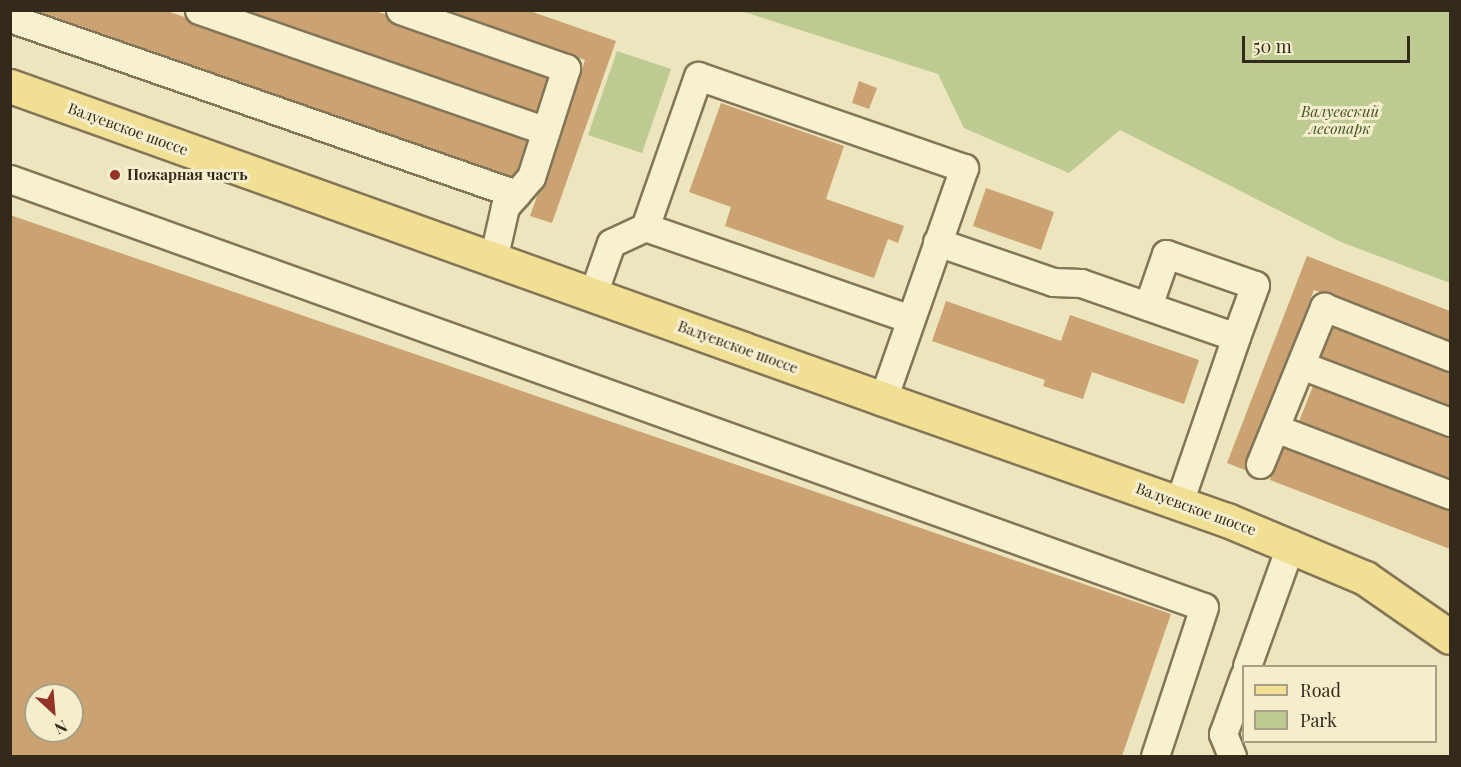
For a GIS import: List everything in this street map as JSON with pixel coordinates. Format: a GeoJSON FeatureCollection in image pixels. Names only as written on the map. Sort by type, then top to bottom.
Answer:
{"type":"FeatureCollection","features":[{"type":"Feature","properties":{"kind":"main road","name":"Валуевское шоссе"},"geometry":{"type":"LineString","coordinates":[[10,86],[1291,544],[1365,578],[1450,637]]}},
{"type":"Feature","properties":{"kind":"lane"},"geometry":{"type":"LineString","coordinates":[[199,10],[546,131]]}},
{"type":"Feature","properties":{"kind":"lane"},"geometry":{"type":"LineString","coordinates":[[400,10],[567,68],[531,177],[505,207],[494,260]]}},
{"type":"Feature","properties":{"kind":"lane"},"geometry":{"type":"LineString","coordinates":[[10,18],[516,194]]}},
{"type":"Feature","properties":{"kind":"lane"},"geometry":{"type":"LineString","coordinates":[[645,227],[698,76],[963,168],[883,399]]}},
{"type":"Feature","properties":{"kind":"lane"},"geometry":{"type":"LineString","coordinates":[[10,179],[1204,607],[1155,756]]}},
{"type":"Feature","properties":{"kind":"lane"},"geometry":{"type":"LineString","coordinates":[[594,294],[611,243],[645,227],[911,319]]}},
{"type":"Feature","properties":{"kind":"lane"},"geometry":{"type":"LineString","coordinates":[[938,242],[1053,282],[1081,283],[1236,337]]}},
{"type":"Feature","properties":{"kind":"lane"},"geometry":{"type":"LineString","coordinates":[[1148,306],[1166,254],[1255,285],[1179,503]]}},
{"type":"Feature","properties":{"kind":"lane"},"geometry":{"type":"LineString","coordinates":[[1260,464],[1324,307],[1450,357]]}},
{"type":"Feature","properties":{"kind":"lane"},"geometry":{"type":"LineString","coordinates":[[1300,365],[1450,422]]}},
{"type":"Feature","properties":{"kind":"lane"},"geometry":{"type":"LineString","coordinates":[[1275,428],[1450,495]]}},
{"type":"Feature","properties":{"kind":"lane"},"geometry":{"type":"LineString","coordinates":[[1247,665],[1291,544]]}},
{"type":"Feature","properties":{"kind":"lane"},"geometry":{"type":"LineString","coordinates":[[1232,756],[1223,734],[1242,682]]}},
{"type":"Feature","properties":{"kind":"green space","name":"Валуевский лесопарк"},"geometry":{"type":"Polygon","coordinates":[[[741,11],[1450,11],[1450,283],[1341,242],[1120,130],[1069,173],[964,128],[938,74],[741,11]]]}},
{"type":"Feature","properties":{"kind":"green space"},"geometry":{"type":"Polygon","coordinates":[[[617,51],[671,69],[642,153],[588,135],[617,51]]]}},
{"type":"Feature","properties":{"kind":"building"},"geometry":{"type":"Polygon","coordinates":[[[35,10],[164,10],[531,137],[516,178],[35,10]]]}},
{"type":"Feature","properties":{"kind":"building"},"geometry":{"type":"Polygon","coordinates":[[[231,10],[373,10],[551,72],[536,116],[231,10]]]}},
{"type":"Feature","properties":{"kind":"building"},"geometry":{"type":"Polygon","coordinates":[[[443,10],[527,10],[616,41],[552,223],[530,216],[585,60],[443,10]]]}},
{"type":"Feature","properties":{"kind":"building"},"geometry":{"type":"Polygon","coordinates":[[[859,81],[877,88],[869,109],[852,103],[859,81]]]}},
{"type":"Feature","properties":{"kind":"building"},"geometry":{"type":"Polygon","coordinates":[[[721,103],[844,146],[826,199],[904,226],[898,243],[888,239],[874,278],[725,226],[731,207],[689,192],[721,103]]]}},
{"type":"Feature","properties":{"kind":"building"},"geometry":{"type":"Polygon","coordinates":[[[986,188],[1054,212],[1041,250],[973,226],[986,188]]]}},
{"type":"Feature","properties":{"kind":"building"},"geometry":{"type":"Polygon","coordinates":[[[10,215],[1171,614],[1122,756],[10,756],[10,215]]]}},
{"type":"Feature","properties":{"kind":"building"},"geometry":{"type":"Polygon","coordinates":[[[1307,256],[1450,311],[1450,343],[1314,290],[1245,470],[1227,463],[1307,256]]]}},
{"type":"Feature","properties":{"kind":"building"},"geometry":{"type":"Polygon","coordinates":[[[946,301],[1061,341],[1070,315],[1199,360],[1184,404],[1092,372],[1083,399],[1043,386],[1045,380],[932,341],[946,301]]]}},
{"type":"Feature","properties":{"kind":"building"},"geometry":{"type":"Polygon","coordinates":[[[1334,321],[1450,366],[1450,413],[1318,362],[1334,321]]]}},
{"type":"Feature","properties":{"kind":"building"},"geometry":{"type":"Polygon","coordinates":[[[1315,381],[1450,433],[1450,483],[1298,424],[1315,381]]]}},
{"type":"Feature","properties":{"kind":"building"},"geometry":{"type":"Polygon","coordinates":[[[1285,441],[1450,505],[1450,549],[1270,480],[1285,441]]]}},
{"type":"Feature","properties":{"kind":"place","name":"Пожарная часть"},"geometry":{"type":"Point","coordinates":[115,175]}}]}
